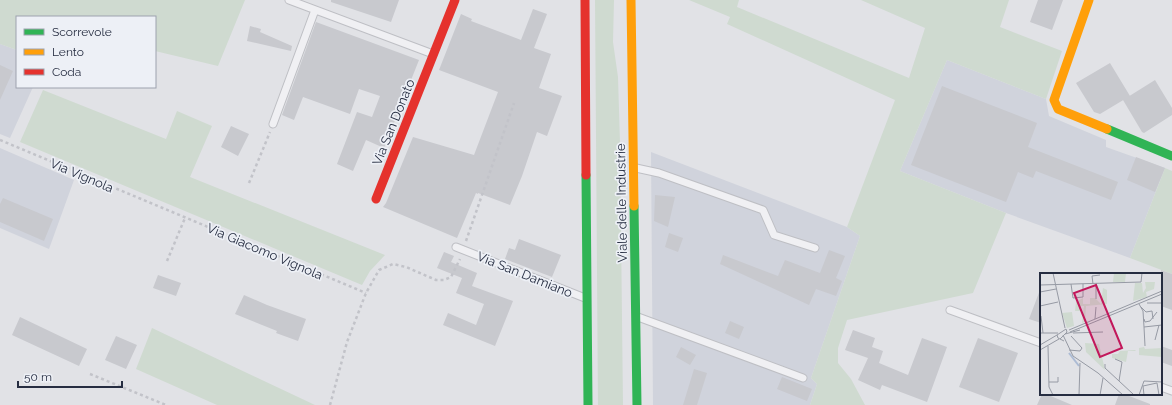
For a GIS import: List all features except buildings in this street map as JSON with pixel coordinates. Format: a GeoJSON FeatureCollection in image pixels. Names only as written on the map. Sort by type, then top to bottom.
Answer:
{"type":"FeatureCollection","features":[{"type":"Feature","properties":{"kind":"main road","name":"Via San Donato"},"geometry":{"type":"LineString","coordinates":[[376,199],[455,0]]}},
{"type":"Feature","properties":{"kind":"main road"},"geometry":{"type":"LineString","coordinates":[[585,0],[588,405]]}},
{"type":"Feature","properties":{"kind":"main road","name":"Viale delle Industrie"},"geometry":{"type":"LineString","coordinates":[[631,0],[637,405]]}},
{"type":"Feature","properties":{"kind":"main road"},"geometry":{"type":"LineString","coordinates":[[1089,0],[1054,100],[1058,109],[1172,156]]}},
{"type":"Feature","properties":{"kind":"main road"},"geometry":{"type":"LineString","coordinates":[[576,39],[586,94]]}},
{"type":"Feature","properties":{"kind":"main road"},"geometry":{"type":"LineString","coordinates":[[632,112],[642,74]]}},
{"type":"Feature","properties":{"kind":"lane"},"geometry":{"type":"LineString","coordinates":[[289,0],[433,54]]}},
{"type":"Feature","properties":{"kind":"lane"},"geometry":{"type":"LineString","coordinates":[[273,124],[315,10]]}},
{"type":"Feature","properties":{"kind":"lane"},"geometry":{"type":"LineString","coordinates":[[633,167],[659,173],[763,210],[774,235],[815,248]]}},
{"type":"Feature","properties":{"kind":"lane","name":"Via San Damiano"},"geometry":{"type":"LineString","coordinates":[[460,249],[587,299]]}},
{"type":"Feature","properties":{"kind":"lane"},"geometry":{"type":"LineString","coordinates":[[950,310],[1040,343]]}},
{"type":"Feature","properties":{"kind":"lane"},"geometry":{"type":"LineString","coordinates":[[636,316],[656,322],[803,378]]}},
{"type":"Feature","properties":{"kind":"lane"},"geometry":{"type":"LineString","coordinates":[[1162,387],[1172,391]]}},
{"type":"Feature","properties":{"kind":"path"},"geometry":{"type":"LineString","coordinates":[[460,249],[514,103]]}},
{"type":"Feature","properties":{"kind":"path"},"geometry":{"type":"LineString","coordinates":[[249,183],[273,124]]}},
{"type":"Feature","properties":{"kind":"path","name":"Via Vignola"},"geometry":{"type":"LineString","coordinates":[[0,140],[164,210]]}},
{"type":"Feature","properties":{"kind":"path","name":"Via Giacomo Vignola"},"geometry":{"type":"LineString","coordinates":[[164,210],[366,293]]}},
{"type":"Feature","properties":{"kind":"path"},"geometry":{"type":"LineString","coordinates":[[167,261],[185,218]]}},
{"type":"Feature","properties":{"kind":"path","name":"Via San Damiano"},"geometry":{"type":"LineString","coordinates":[[330,405],[347,342],[366,293],[379,270],[393,264],[406,267],[436,280],[448,279],[455,270],[460,249]]}},
{"type":"Feature","properties":{"kind":"path"},"geometry":{"type":"LineString","coordinates":[[90,374],[166,405]]}},
{"type":"Feature","properties":{"kind":"shaded area"},"geometry":{"type":"Polygon","coordinates":[[[0,0],[245,0],[218,66],[156,51],[156,16],[16,16],[16,50],[0,44],[0,0]]]}},
{"type":"Feature","properties":{"kind":"shaded area"},"geometry":{"type":"Polygon","coordinates":[[[595,0],[614,0],[613,42],[618,77],[620,143],[623,405],[598,405],[595,0]]]}},
{"type":"Feature","properties":{"kind":"shaded area"},"geometry":{"type":"Polygon","coordinates":[[[689,0],[739,0],[737,7],[909,78],[925,28],[861,0],[1009,0],[1000,27],[1062,51],[1046,99],[947,60],[900,171],[1006,213],[973,293],[847,320],[838,348],[838,363],[851,379],[865,405],[810,405],[817,384],[811,378],[860,236],[847,227],[895,100],[727,24],[730,17],[689,0]]]}},
{"type":"Feature","properties":{"kind":"shaded area"},"geometry":{"type":"Polygon","coordinates":[[[0,44],[16,50],[16,88],[33,88],[10,138],[0,134],[0,44]]]}},
{"type":"Feature","properties":{"kind":"shaded area"},"geometry":{"type":"Polygon","coordinates":[[[947,60],[1046,99],[1049,116],[1106,140],[1106,147],[1165,168],[1130,258],[1006,213],[900,171],[947,60]]]}},
{"type":"Feature","properties":{"kind":"shaded area"},"geometry":{"type":"Polygon","coordinates":[[[43,90],[166,139],[177,111],[212,126],[190,177],[385,255],[370,271],[362,285],[20,142],[43,90]]]}},
{"type":"Feature","properties":{"kind":"shaded area"},"geometry":{"type":"Polygon","coordinates":[[[0,148],[74,180],[49,249],[0,228],[0,148]]]}},
{"type":"Feature","properties":{"kind":"shaded area"},"geometry":{"type":"Polygon","coordinates":[[[651,152],[847,227],[860,236],[811,378],[817,384],[810,405],[653,405],[651,152]]]}},
{"type":"Feature","properties":{"kind":"shaded area"},"geometry":{"type":"Polygon","coordinates":[[[1165,168],[1172,171],[1172,274],[1130,258],[1165,168]]]}},
{"type":"Feature","properties":{"kind":"shaded area"},"geometry":{"type":"Polygon","coordinates":[[[152,328],[315,405],[217,405],[136,369],[152,328]]]}},
{"type":"Feature","properties":{"kind":"traffic: fast"},"geometry":{"type":"LineString","coordinates":[[1107,129],[1172,156]]}},
{"type":"Feature","properties":{"kind":"traffic: fast"},"geometry":{"type":"LineString","coordinates":[[586,175],[588,405]]}},
{"type":"Feature","properties":{"kind":"traffic: fast"},"geometry":{"type":"LineString","coordinates":[[634,206],[637,405]]}},
{"type":"Feature","properties":{"kind":"traffic: slow"},"geometry":{"type":"LineString","coordinates":[[631,0],[634,206]]}},
{"type":"Feature","properties":{"kind":"traffic: slow"},"geometry":{"type":"LineString","coordinates":[[1089,0],[1054,100],[1058,109],[1107,129]]}},
{"type":"Feature","properties":{"kind":"traffic: jam"},"geometry":{"type":"LineString","coordinates":[[376,199],[455,0]]}},
{"type":"Feature","properties":{"kind":"traffic: jam"},"geometry":{"type":"LineString","coordinates":[[585,0],[586,175]]}}]}
